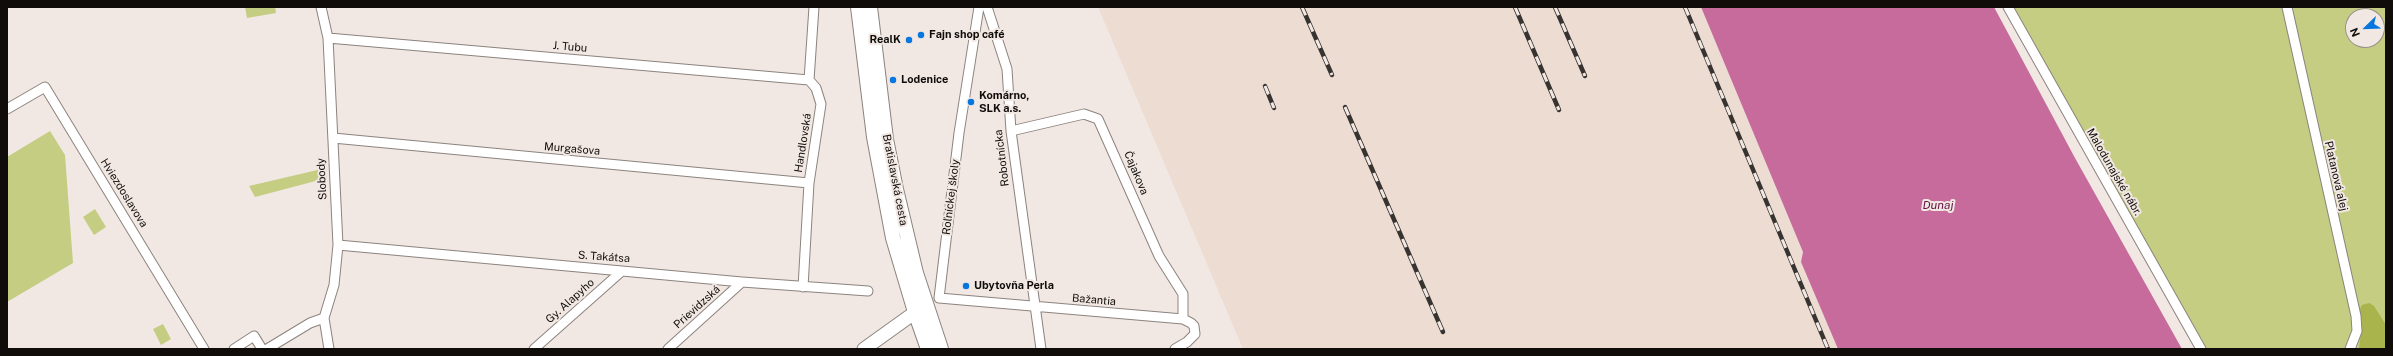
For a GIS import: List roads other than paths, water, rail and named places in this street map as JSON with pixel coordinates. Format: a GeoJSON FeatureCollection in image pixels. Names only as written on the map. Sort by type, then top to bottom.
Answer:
{"type":"FeatureCollection","features":[{"type":"Feature","properties":{"kind":"main road","name":"Bratislavská cesta"},"geometry":{"type":"LineString","coordinates":[[858,7],[865,74],[893,238],[920,309],[941,349]]}},
{"type":"Feature","properties":{"kind":"main road","name":"Bratislavská cesta"},"geometry":{"type":"LineString","coordinates":[[870,7],[886,139],[928,349]]}},
{"type":"Feature","properties":{"kind":"main road"},"geometry":{"type":"LineString","coordinates":[[864,349],[920,309]]}},
{"type":"Feature","properties":{"kind":"street","name":"Slobody"},"geometry":{"type":"LineString","coordinates":[[321,7],[328,38],[338,245],[334,285],[324,318],[329,349]]}},
{"type":"Feature","properties":{"kind":"street"},"geometry":{"type":"LineString","coordinates":[[809,80],[814,7]]}},
{"type":"Feature","properties":{"kind":"street","name":"Roľníckej školy"},"geometry":{"type":"LineString","coordinates":[[939,298],[959,133],[979,7]]}},
{"type":"Feature","properties":{"kind":"street","name":"Robotnícka"},"geometry":{"type":"LineString","coordinates":[[987,7],[1008,70],[1010,131],[1041,349]]}},
{"type":"Feature","properties":{"kind":"street","name":"Malodunajské nábr."},"geometry":{"type":"LineString","coordinates":[[2008,7],[2200,349]]}},
{"type":"Feature","properties":{"kind":"street","name":"Platanová alej"},"geometry":{"type":"LineString","coordinates":[[2286,7],[2356,316],[2357,331],[2350,349]]}},
{"type":"Feature","properties":{"kind":"street","name":"J. Tubu"},"geometry":{"type":"LineString","coordinates":[[328,38],[809,80]]}},
{"type":"Feature","properties":{"kind":"street","name":"Handlovská"},"geometry":{"type":"LineString","coordinates":[[803,287],[809,183],[821,104],[816,88],[809,80]]}},
{"type":"Feature","properties":{"kind":"street","name":"Hviezdoslavova"},"geometry":{"type":"LineString","coordinates":[[7,109],[45,87],[204,349]]}},
{"type":"Feature","properties":{"kind":"street","name":"Čajakova"},"geometry":{"type":"LineString","coordinates":[[1010,131],[1084,114],[1098,119],[1159,256],[1183,294],[1183,320]]}},
{"type":"Feature","properties":{"kind":"street","name":"Murgašova"},"geometry":{"type":"LineString","coordinates":[[333,138],[809,183]]}},
{"type":"Feature","properties":{"kind":"street","name":"S. Takátsa"},"geometry":{"type":"LineString","coordinates":[[338,245],[742,282],[868,291]]}},
{"type":"Feature","properties":{"kind":"street","name":"Gy. Alapyho"},"geometry":{"type":"LineString","coordinates":[[534,349],[622,271]]}},
{"type":"Feature","properties":{"kind":"street","name":"Prievidzská"},"geometry":{"type":"LineString","coordinates":[[668,349],[742,282]]}},
{"type":"Feature","properties":{"kind":"street"},"geometry":{"type":"LineString","coordinates":[[920,309],[939,298]]}},
{"type":"Feature","properties":{"kind":"street","name":"Bažantia"},"geometry":{"type":"LineString","coordinates":[[939,298],[1183,320]]}},
{"type":"Feature","properties":{"kind":"street"},"geometry":{"type":"LineString","coordinates":[[267,349],[310,323],[324,318]]}},
{"type":"Feature","properties":{"kind":"street"},"geometry":{"type":"LineString","coordinates":[[1175,349],[1193,338],[1195,329],[1192,323],[1183,320]]}},
{"type":"Feature","properties":{"kind":"street"},"geometry":{"type":"LineString","coordinates":[[234,349],[254,336],[262,349]]}},
{"type":"Feature","properties":{"kind":"water","name":"Dunaj"},"geometry":{"type":"Polygon","coordinates":[[[1701,7],[1994,7],[2075,158],[2182,349],[1838,349],[1801,262],[1803,252],[1701,7]]]}},
{"type":"Feature","properties":{"kind":"railway"},"geometry":{"type":"LineString","coordinates":[[1302,7],[1332,75]]}},
{"type":"Feature","properties":{"kind":"railway"},"geometry":{"type":"LineString","coordinates":[[1515,7],[1559,110]]}},
{"type":"Feature","properties":{"kind":"railway"},"geometry":{"type":"LineString","coordinates":[[1555,7],[1585,76]]}},
{"type":"Feature","properties":{"kind":"railway"},"geometry":{"type":"LineString","coordinates":[[1685,7],[1828,349]]}},
{"type":"Feature","properties":{"kind":"railway"},"geometry":{"type":"LineString","coordinates":[[1265,86],[1274,108]]}},
{"type":"Feature","properties":{"kind":"railway"},"geometry":{"type":"LineString","coordinates":[[1345,107],[1443,332]]}},
{"type":"Feature","properties":{"kind":"place","name":"Fajn shop café"},"geometry":{"type":"Point","coordinates":[921,35]}},
{"type":"Feature","properties":{"kind":"place","name":"RealK"},"geometry":{"type":"Point","coordinates":[909,40]}},
{"type":"Feature","properties":{"kind":"place","name":"Lodenice"},"geometry":{"type":"Point","coordinates":[893,80]}},
{"type":"Feature","properties":{"kind":"place","name":"Komárno, SLK a.s."},"geometry":{"type":"Point","coordinates":[971,102]}},
{"type":"Feature","properties":{"kind":"place","name":"Ubytovňa Perla"},"geometry":{"type":"Point","coordinates":[966,286]}}]}
